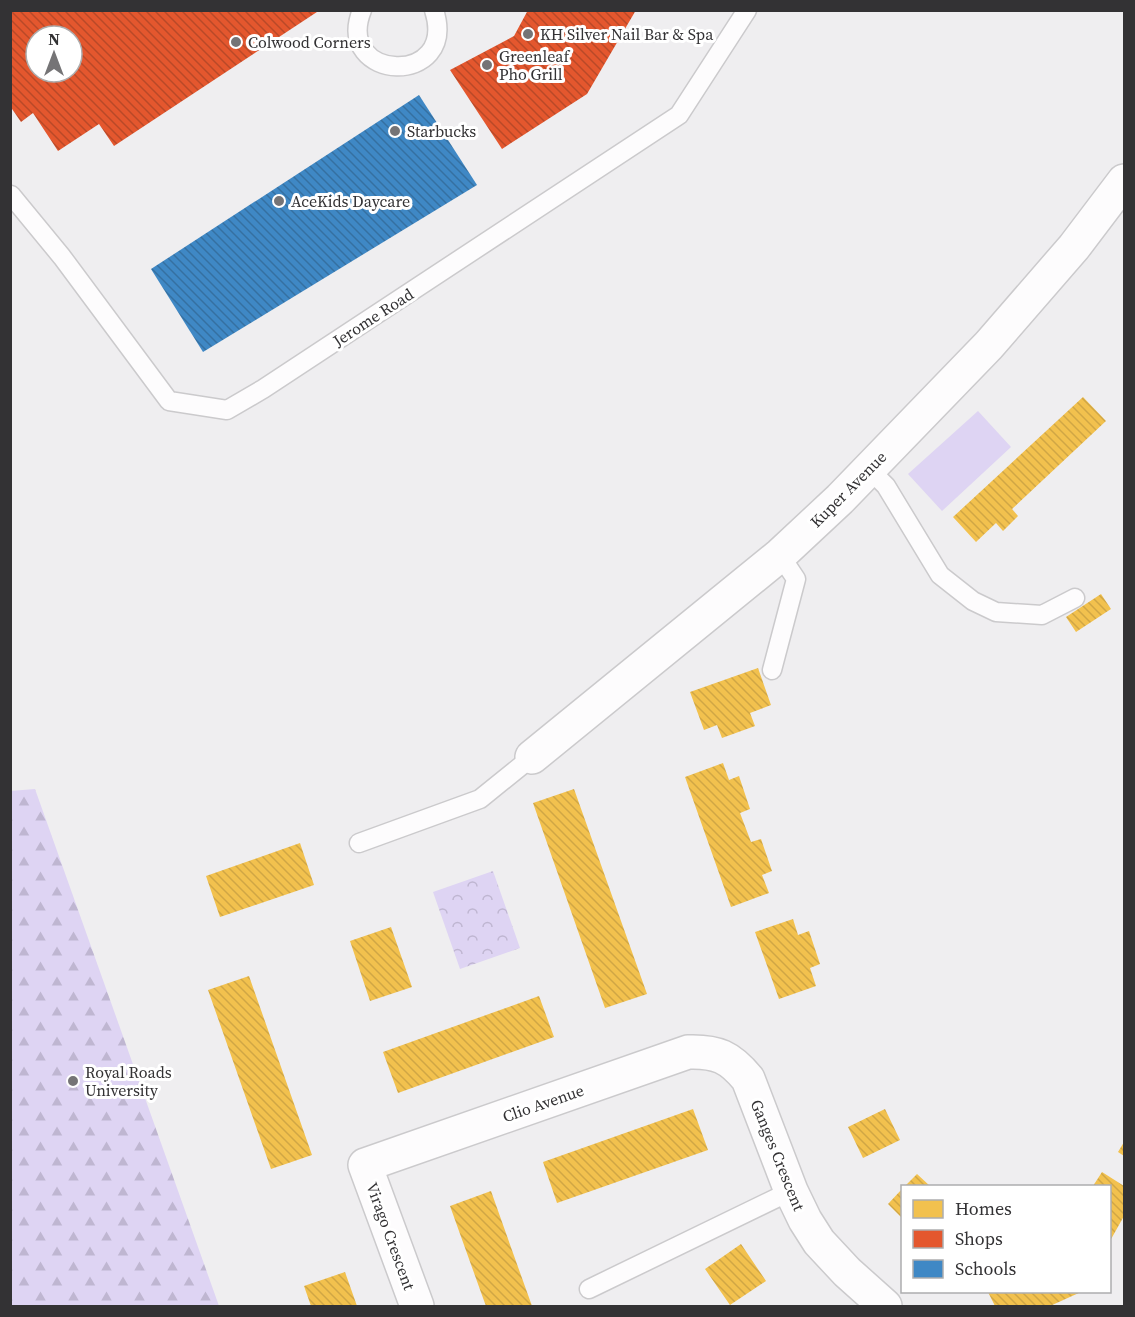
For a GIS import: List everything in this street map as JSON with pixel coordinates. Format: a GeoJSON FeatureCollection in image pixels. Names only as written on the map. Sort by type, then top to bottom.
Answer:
{"type":"FeatureCollection","features":[{"type":"Feature","properties":{"kind":"street","name":"Kuper Avenue"},"geometry":{"type":"LineString","coordinates":[[532,757],[780,555],[869,469],[989,345],[1068,254],[1125,182]]}},
{"type":"Feature","properties":{"kind":"street","name":"Clio Avenue"},"geometry":{"type":"LineString","coordinates":[[365,1165],[688,1052],[708,1051],[722,1056]]}},
{"type":"Feature","properties":{"kind":"street","name":"Ganges Crescent"},"geometry":{"type":"LineString","coordinates":[[722,1056],[736,1065],[748,1079],[791,1191],[819,1242],[847,1272],[885,1306]]}},
{"type":"Feature","properties":{"kind":"street","name":"Virago Crescent"},"geometry":{"type":"LineString","coordinates":[[365,1165],[417,1306]]}},
{"type":"Feature","properties":{"kind":"lane"},"geometry":{"type":"LineString","coordinates":[[362,10],[358,24],[359,37],[364,49],[384,66],[398,68],[411,66],[423,59],[432,48],[437,36],[434,10]]}},
{"type":"Feature","properties":{"kind":"lane","name":"Jerome Road"},"geometry":{"type":"LineString","coordinates":[[11,195],[62,257],[169,401],[227,410],[273,383],[679,115],[747,10]]}},
{"type":"Feature","properties":{"kind":"lane"},"geometry":{"type":"LineString","coordinates":[[869,469],[886,486],[940,574],[973,601],[996,612],[1042,615],[1075,598]]}},
{"type":"Feature","properties":{"kind":"lane"},"geometry":{"type":"LineString","coordinates":[[772,670],[796,579],[780,555]]}},
{"type":"Feature","properties":{"kind":"lane"},"geometry":{"type":"LineString","coordinates":[[359,843],[480,799],[532,757]]}},
{"type":"Feature","properties":{"kind":"lane"},"geometry":{"type":"LineString","coordinates":[[589,1289],[791,1191]]}},
{"type":"Feature","properties":{"kind":"green space"},"geometry":{"type":"Polygon","coordinates":[[[978,411],[1011,447],[942,511],[908,474],[978,411]]]}},
{"type":"Feature","properties":{"kind":"green space","name":"Royal Roads University"},"geometry":{"type":"Polygon","coordinates":[[[35,789],[219,1306],[11,1306],[10,791],[35,789]]]}},
{"type":"Feature","properties":{"kind":"green space"},"geometry":{"type":"Polygon","coordinates":[[[493,871],[520,948],[460,969],[433,892],[493,871]]]}},
{"type":"Feature","properties":{"kind":"building: Homes"},"geometry":{"type":"Polygon","coordinates":[[[1083,397],[1106,421],[1012,509],[1018,516],[1003,531],[996,523],[976,542],[953,517],[1083,397]]]}},
{"type":"Feature","properties":{"kind":"building: Homes"},"geometry":{"type":"Polygon","coordinates":[[[1101,594],[1111,609],[1076,632],[1066,617],[1101,594]]]}},
{"type":"Feature","properties":{"kind":"building: Homes"},"geometry":{"type":"Polygon","coordinates":[[[758,668],[771,705],[750,713],[755,726],[722,738],[717,725],[704,730],[690,692],[758,668]]]}},
{"type":"Feature","properties":{"kind":"building: Homes"},"geometry":{"type":"Polygon","coordinates":[[[723,763],[729,780],[739,776],[750,809],[740,813],[751,842],[761,839],[772,871],[762,875],[769,893],[731,907],[685,777],[723,763]]]}},
{"type":"Feature","properties":{"kind":"building: Homes"},"geometry":{"type":"Polygon","coordinates":[[[574,789],[647,994],[605,1008],[533,803],[574,789]]]}},
{"type":"Feature","properties":{"kind":"building: Homes"},"geometry":{"type":"Polygon","coordinates":[[[300,843],[314,885],[220,917],[206,876],[300,843]]]}},
{"type":"Feature","properties":{"kind":"building: Homes"},"geometry":{"type":"Polygon","coordinates":[[[793,919],[798,935],[809,931],[820,964],[810,968],[816,986],[779,999],[755,932],[793,919]]]}},
{"type":"Feature","properties":{"kind":"building: Homes"},"geometry":{"type":"Polygon","coordinates":[[[391,927],[412,987],[370,1001],[350,941],[391,927]]]}},
{"type":"Feature","properties":{"kind":"building: Homes"},"geometry":{"type":"Polygon","coordinates":[[[249,976],[312,1155],[271,1169],[208,990],[249,976]]]}},
{"type":"Feature","properties":{"kind":"building: Homes"},"geometry":{"type":"Polygon","coordinates":[[[539,996],[554,1037],[398,1093],[383,1052],[539,996]]]}},
{"type":"Feature","properties":{"kind":"building: Homes"},"geometry":{"type":"Polygon","coordinates":[[[693,1109],[708,1150],[557,1203],[543,1162],[693,1109]]]}},
{"type":"Feature","properties":{"kind":"building: Homes"},"geometry":{"type":"Polygon","coordinates":[[[885,1109],[900,1140],[863,1158],[848,1127],[885,1109]]]}},
{"type":"Feature","properties":{"kind":"building: Homes"},"geometry":{"type":"Polygon","coordinates":[[[1124,1142],[1124,1156],[1118,1152],[1124,1142]]]}},
{"type":"Feature","properties":{"kind":"building: Homes"},"geometry":{"type":"Polygon","coordinates":[[[1102,1172],[1124,1186],[1124,1216],[1111,1239],[1111,1185],[1094,1185],[1102,1172]]]}},
{"type":"Feature","properties":{"kind":"building: Homes"},"geometry":{"type":"Polygon","coordinates":[[[917,1174],[929,1185],[906,1185],[917,1174]]]}},
{"type":"Feature","properties":{"kind":"building: Homes"},"geometry":{"type":"Polygon","coordinates":[[[901,1190],[901,1217],[888,1204],[901,1190]]]}},
{"type":"Feature","properties":{"kind":"building: Homes"},"geometry":{"type":"Polygon","coordinates":[[[491,1191],[532,1306],[486,1306],[450,1206],[491,1191]]]}},
{"type":"Feature","properties":{"kind":"building: Homes"},"geometry":{"type":"Polygon","coordinates":[[[741,1244],[766,1281],[730,1305],[705,1269],[741,1244]]]}},
{"type":"Feature","properties":{"kind":"building: Homes"},"geometry":{"type":"Polygon","coordinates":[[[345,1272],[357,1306],[311,1306],[304,1286],[345,1272]]]}},
{"type":"Feature","properties":{"kind":"building: Homes"},"geometry":{"type":"Polygon","coordinates":[[[988,1293],[1079,1293],[1050,1306],[995,1306],[988,1293]]]}},
{"type":"Feature","properties":{"kind":"building: Shops"},"geometry":{"type":"Polygon","coordinates":[[[10,10],[320,10],[114,146],[99,124],[58,151],[33,113],[21,122],[10,106],[10,10]]]}},
{"type":"Feature","properties":{"kind":"building: Shops"},"geometry":{"type":"Polygon","coordinates":[[[528,10],[636,10],[587,94],[502,149],[450,70],[514,36],[528,10]]]}},
{"type":"Feature","properties":{"kind":"building: Schools"},"geometry":{"type":"Polygon","coordinates":[[[419,95],[477,185],[203,352],[151,269],[419,95]]]}},
{"type":"Feature","properties":{"kind":"place","name":"KH Silver Nail Bar & Spa"},"geometry":{"type":"Point","coordinates":[528,34]}},
{"type":"Feature","properties":{"kind":"place","name":"Colwood Corners"},"geometry":{"type":"Point","coordinates":[236,42]}},
{"type":"Feature","properties":{"kind":"place","name":"Greenleaf Pho Grill"},"geometry":{"type":"Point","coordinates":[487,65]}},
{"type":"Feature","properties":{"kind":"place","name":"Starbucks"},"geometry":{"type":"Point","coordinates":[395,131]}},
{"type":"Feature","properties":{"kind":"place","name":"AceKids Daycare"},"geometry":{"type":"Point","coordinates":[279,201]}},
{"type":"Feature","properties":{"kind":"place","name":"Royal Roads University"},"geometry":{"type":"Point","coordinates":[73,1081]}}]}
